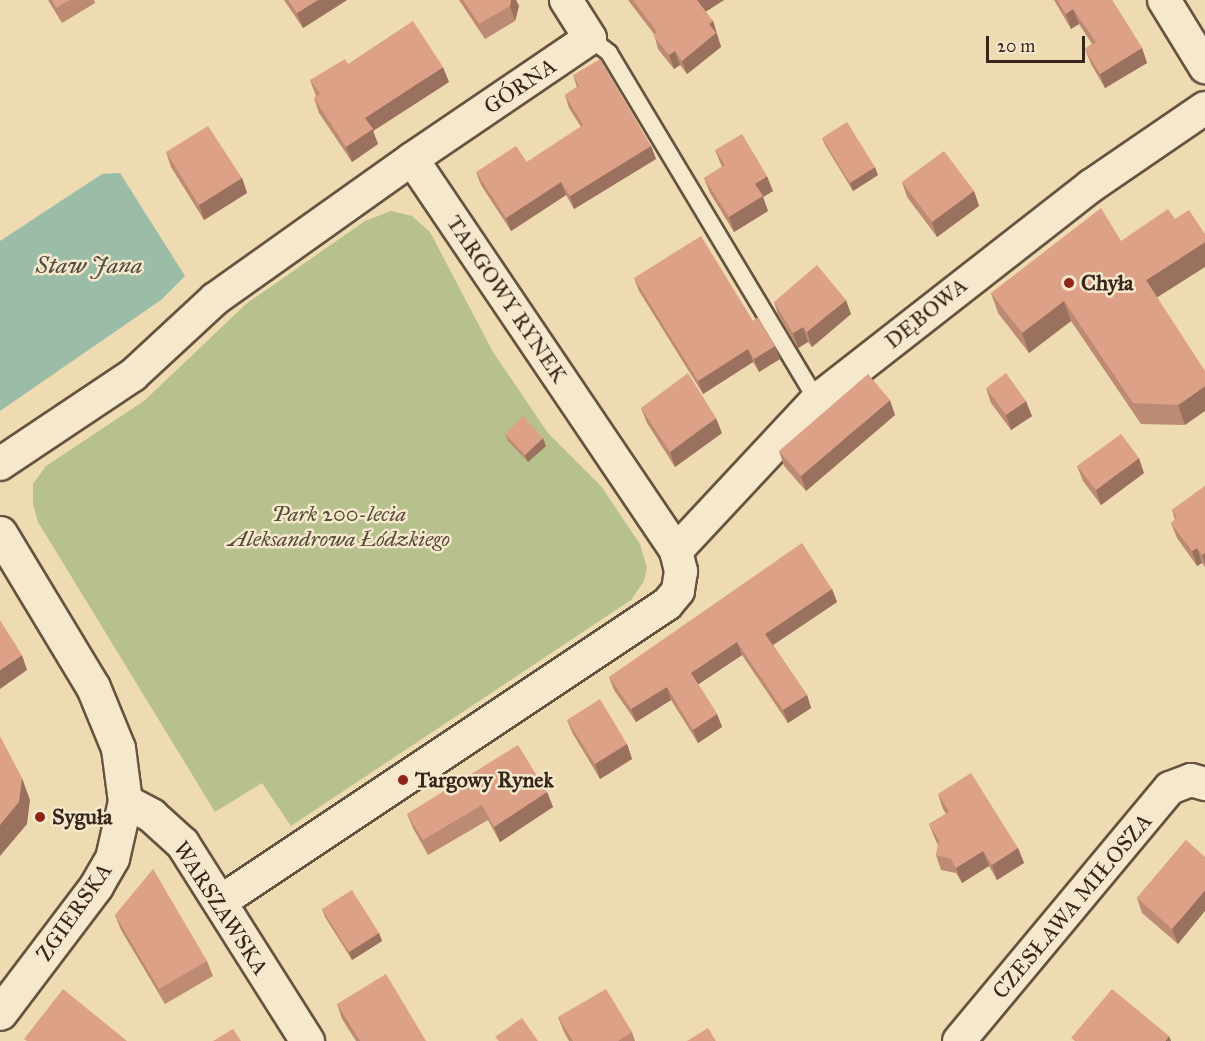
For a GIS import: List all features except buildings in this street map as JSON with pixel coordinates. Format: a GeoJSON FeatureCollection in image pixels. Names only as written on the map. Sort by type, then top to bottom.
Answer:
{"type":"FeatureCollection","features":[{"type":"Feature","properties":{"kind":"main road"},"geometry":{"type":"LineString","coordinates":[[0,533],[93,687],[118,748],[125,801]]}},
{"type":"Feature","properties":{"kind":"main road","name":"WARSZAWSKA"},"geometry":{"type":"LineString","coordinates":[[125,801],[151,815],[182,843],[307,1041]]}},
{"type":"Feature","properties":{"kind":"main road","name":"ZGIERSKA"},"geometry":{"type":"LineString","coordinates":[[0,1013],[96,886],[112,858],[125,801]]}},
{"type":"Feature","properties":{"kind":"street"},"geometry":{"type":"LineString","coordinates":[[566,0],[590,38]]}},
{"type":"Feature","properties":{"kind":"street"},"geometry":{"type":"LineString","coordinates":[[1164,0],[1205,67]]}},
{"type":"Feature","properties":{"kind":"street","name":"GÓRNA"},"geometry":{"type":"LineString","coordinates":[[412,159],[590,38]]}},
{"type":"Feature","properties":{"kind":"street","name":"DĘBOWA"},"geometry":{"type":"LineString","coordinates":[[676,551],[817,400],[1091,186],[1205,108]]}},
{"type":"Feature","properties":{"kind":"street"},"geometry":{"type":"LineString","coordinates":[[0,464],[133,375],[215,299],[412,159]]}},
{"type":"Feature","properties":{"kind":"street","name":"TARGOWY RYNEK"},"geometry":{"type":"LineString","coordinates":[[220,902],[667,604],[678,591],[681,571],[676,551],[412,159]]}},
{"type":"Feature","properties":{"kind":"street","name":"CZESŁAWA MIŁOSZA"},"geometry":{"type":"LineString","coordinates":[[959,1041],[1170,788],[1198,782]]}},
{"type":"Feature","properties":{"kind":"lane"},"geometry":{"type":"LineString","coordinates":[[590,38],[609,53],[817,400]]}},
{"type":"Feature","properties":{"kind":"green space","name":"Park 200-lecia Aleksandrowa Łódzkiego"},"geometry":{"type":"Polygon","coordinates":[[[391,211],[412,216],[430,232],[493,352],[548,433],[601,486],[640,544],[647,568],[644,581],[631,600],[291,826],[262,783],[215,812],[38,522],[33,504],[33,484],[46,466],[144,401],[246,304],[365,221],[391,211]]]}},
{"type":"Feature","properties":{"kind":"water","name":"Staw Jana"},"geometry":{"type":"Polygon","coordinates":[[[120,173],[185,276],[161,300],[0,411],[0,241],[102,174],[120,173]]]}},
{"type":"Feature","properties":{"kind":"place","name":"Chyła"},"geometry":{"type":"Point","coordinates":[1069,283]}},
{"type":"Feature","properties":{"kind":"place","name":"Targowy Rynek"},"geometry":{"type":"Point","coordinates":[403,780]}},
{"type":"Feature","properties":{"kind":"place","name":"Syguła"},"geometry":{"type":"Point","coordinates":[40,817]}}]}
